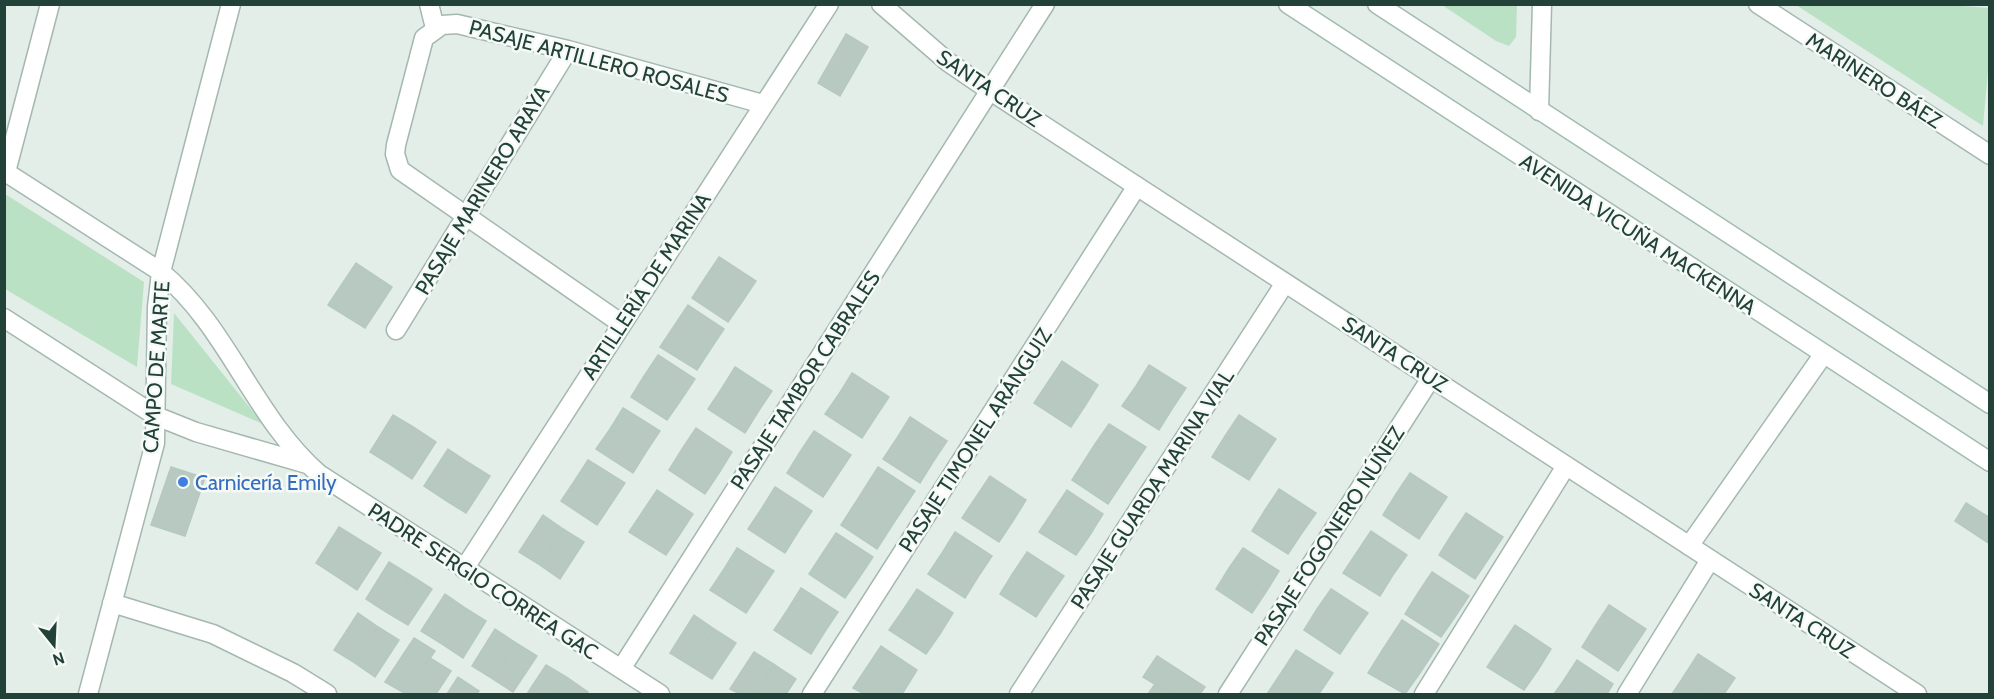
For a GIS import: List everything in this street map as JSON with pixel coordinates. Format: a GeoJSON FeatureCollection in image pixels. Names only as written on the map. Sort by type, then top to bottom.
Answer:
{"type":"FeatureCollection","features":[{"type":"Feature","properties":{"kind":"street"},"geometry":{"type":"LineString","coordinates":[[5,172],[50,4]]}},
{"type":"Feature","properties":{"kind":"street","name":"CAMPO DE MARTE"},"geometry":{"type":"LineString","coordinates":[[88,694],[155,443],[157,307],[161,272],[231,4]]}},
{"type":"Feature","properties":{"kind":"street"},"geometry":{"type":"LineString","coordinates":[[429,4],[435,28],[422,45],[395,154],[400,170],[622,324]]}},
{"type":"Feature","properties":{"kind":"street","name":"ARTILLERÍA DE MARINA"},"geometry":{"type":"LineString","coordinates":[[464,569],[829,4]]}},
{"type":"Feature","properties":{"kind":"street","name":"SANTA CRUZ"},"geometry":{"type":"LineString","coordinates":[[881,4],[940,56],[990,90],[1917,694]]}},
{"type":"Feature","properties":{"kind":"street","name":"PASAJE TAMBOR CABRALES"},"geometry":{"type":"LineString","coordinates":[[621,669],[1045,4]]}},
{"type":"Feature","properties":{"kind":"street","name":"AVENIDA VICUÑA MACKENNA"},"geometry":{"type":"LineString","coordinates":[[1288,4],[1989,462]]}},
{"type":"Feature","properties":{"kind":"street"},"geometry":{"type":"LineString","coordinates":[[1377,4],[1989,404]]}},
{"type":"Feature","properties":{"kind":"street"},"geometry":{"type":"LineString","coordinates":[[1539,111],[1542,4]]}},
{"type":"Feature","properties":{"kind":"street","name":"MARINERO BÁEZ"},"geometry":{"type":"LineString","coordinates":[[1758,4],[1989,155]]}},
{"type":"Feature","properties":{"kind":"street","name":"PASAJE ARTILLERO ROSALES"},"geometry":{"type":"LineString","coordinates":[[435,28],[457,24],[568,50],[764,104]]}},
{"type":"Feature","properties":{"kind":"street","name":"PASAJE MARINERO ARAYA"},"geometry":{"type":"LineString","coordinates":[[396,330],[568,50]]}},
{"type":"Feature","properties":{"kind":"street","name":"PADRE SERGIO CORREA GAC"},"geometry":{"type":"LineString","coordinates":[[5,172],[161,272],[192,303],[281,433],[307,464],[332,484],[660,694]]}},
{"type":"Feature","properties":{"kind":"street","name":"PASAJE TIMONEL ARÁNGUIZ"},"geometry":{"type":"LineString","coordinates":[[812,694],[1137,186]]}},
{"type":"Feature","properties":{"kind":"street","name":"PASAJE GUARDA MARINA VIAL"},"geometry":{"type":"LineString","coordinates":[[1019,694],[1286,283]]}},
{"type":"Feature","properties":{"kind":"street","name":"PADRE SERGIO CORREA GAC"},"geometry":{"type":"LineString","coordinates":[[4,318],[156,416],[196,432],[307,464]]}},
{"type":"Feature","properties":{"kind":"street"},"geometry":{"type":"LineString","coordinates":[[1689,546],[1823,355]]}},
{"type":"Feature","properties":{"kind":"street","name":"PASAJE FOGONERO NÚÑEZ"},"geometry":{"type":"LineString","coordinates":[[1228,694],[1431,378]]}},
{"type":"Feature","properties":{"kind":"street"},"geometry":{"type":"LineString","coordinates":[[1424,694],[1566,465]]}},
{"type":"Feature","properties":{"kind":"street"},"geometry":{"type":"LineString","coordinates":[[1627,694],[1710,560]]}},
{"type":"Feature","properties":{"kind":"street"},"geometry":{"type":"LineString","coordinates":[[112,603],[213,634],[293,673],[327,694]]}},
{"type":"Feature","properties":{"kind":"green space"},"geometry":{"type":"Polygon","coordinates":[[[1442,5],[1517,5],[1516,37],[1509,46],[1496,41],[1442,5]]]}},
{"type":"Feature","properties":{"kind":"green space"},"geometry":{"type":"Polygon","coordinates":[[[1796,5],[1951,5],[1989,8],[1989,60],[1983,126],[1796,5]]]}},
{"type":"Feature","properties":{"kind":"green space"},"geometry":{"type":"Polygon","coordinates":[[[5,194],[144,282],[137,367],[5,289],[5,194]]]}},
{"type":"Feature","properties":{"kind":"green space"},"geometry":{"type":"Polygon","coordinates":[[[174,313],[263,424],[171,384],[174,313]]]}},
{"type":"Feature","properties":{"kind":"building"},"geometry":{"type":"Polygon","coordinates":[[[846,34],[868,47],[840,96],[818,83],[846,34]]]}},
{"type":"Feature","properties":{"kind":"building"},"geometry":{"type":"Polygon","coordinates":[[[719,257],[756,281],[742,302],[705,278],[719,257]]]}},
{"type":"Feature","properties":{"kind":"building"},"geometry":{"type":"Polygon","coordinates":[[[356,263],[392,287],[379,307],[342,284],[356,263]]]}},
{"type":"Feature","properties":{"kind":"building"},"geometry":{"type":"Polygon","coordinates":[[[705,278],[742,302],[728,322],[692,298],[705,278]]]}},
{"type":"Feature","properties":{"kind":"building"},"geometry":{"type":"Polygon","coordinates":[[[342,284],[379,307],[365,328],[328,305],[342,284]]]}},
{"type":"Feature","properties":{"kind":"building"},"geometry":{"type":"Polygon","coordinates":[[[688,305],[724,329],[710,350],[674,326],[688,305]]]}},
{"type":"Feature","properties":{"kind":"building"},"geometry":{"type":"Polygon","coordinates":[[[674,326],[710,350],[697,370],[660,347],[674,326]]]}},
{"type":"Feature","properties":{"kind":"building"},"geometry":{"type":"Polygon","coordinates":[[[658,355],[695,379],[681,400],[644,376],[658,355]]]}},
{"type":"Feature","properties":{"kind":"building"},"geometry":{"type":"Polygon","coordinates":[[[1062,361],[1098,385],[1085,406],[1048,382],[1062,361]]]}},
{"type":"Feature","properties":{"kind":"building"},"geometry":{"type":"Polygon","coordinates":[[[1149,365],[1186,388],[1172,409],[1136,386],[1149,365]]]}},
{"type":"Feature","properties":{"kind":"building"},"geometry":{"type":"Polygon","coordinates":[[[735,367],[772,391],[758,412],[722,388],[735,367]]]}},
{"type":"Feature","properties":{"kind":"building"},"geometry":{"type":"Polygon","coordinates":[[[852,373],[889,397],[875,418],[839,394],[852,373]]]}},
{"type":"Feature","properties":{"kind":"building"},"geometry":{"type":"Polygon","coordinates":[[[644,376],[681,400],[667,420],[631,397],[644,376]]]}},
{"type":"Feature","properties":{"kind":"building"},"geometry":{"type":"Polygon","coordinates":[[[1048,382],[1085,406],[1071,427],[1034,403],[1048,382]]]}},
{"type":"Feature","properties":{"kind":"building"},"geometry":{"type":"Polygon","coordinates":[[[1136,386],[1172,409],[1159,430],[1122,406],[1136,386]]]}},
{"type":"Feature","properties":{"kind":"building"},"geometry":{"type":"Polygon","coordinates":[[[722,388],[758,412],[745,433],[708,409],[722,388]]]}},
{"type":"Feature","properties":{"kind":"building"},"geometry":{"type":"Polygon","coordinates":[[[839,394],[875,418],[862,438],[825,414],[839,394]]]}},
{"type":"Feature","properties":{"kind":"building"},"geometry":{"type":"Polygon","coordinates":[[[623,408],[660,431],[646,452],[610,429],[623,408]]]}},
{"type":"Feature","properties":{"kind":"building"},"geometry":{"type":"Polygon","coordinates":[[[393,415],[415,428],[391,465],[370,452],[393,415]]]}},
{"type":"Feature","properties":{"kind":"building"},"geometry":{"type":"Polygon","coordinates":[[[1239,415],[1276,439],[1262,460],[1225,436],[1239,415]]]}},
{"type":"Feature","properties":{"kind":"building"},"geometry":{"type":"Polygon","coordinates":[[[910,417],[947,441],[933,462],[897,438],[910,417]]]}},
{"type":"Feature","properties":{"kind":"building"},"geometry":{"type":"Polygon","coordinates":[[[1109,424],[1146,447],[1132,468],[1095,444],[1109,424]]]}},
{"type":"Feature","properties":{"kind":"building"},"geometry":{"type":"Polygon","coordinates":[[[415,428],[436,442],[412,479],[391,465],[415,428]]]}},
{"type":"Feature","properties":{"kind":"building"},"geometry":{"type":"Polygon","coordinates":[[[696,428],[732,452],[719,473],[682,449],[696,428]]]}},
{"type":"Feature","properties":{"kind":"building"},"geometry":{"type":"Polygon","coordinates":[[[610,429],[646,452],[633,473],[596,449],[610,429]]]}},
{"type":"Feature","properties":{"kind":"building"},"geometry":{"type":"Polygon","coordinates":[[[814,431],[851,455],[837,476],[800,452],[814,431]]]}},
{"type":"Feature","properties":{"kind":"building"},"geometry":{"type":"Polygon","coordinates":[[[1225,436],[1262,460],[1249,480],[1212,457],[1225,436]]]}},
{"type":"Feature","properties":{"kind":"building"},"geometry":{"type":"Polygon","coordinates":[[[897,438],[933,462],[920,483],[883,459],[897,438]]]}},
{"type":"Feature","properties":{"kind":"building"},"geometry":{"type":"Polygon","coordinates":[[[1095,444],[1132,468],[1108,504],[1072,480],[1095,444]]]}},
{"type":"Feature","properties":{"kind":"building"},"geometry":{"type":"Polygon","coordinates":[[[448,449],[469,463],[445,500],[424,486],[448,449]]]}},
{"type":"Feature","properties":{"kind":"building"},"geometry":{"type":"Polygon","coordinates":[[[682,449],[719,473],[705,494],[669,470],[682,449]]]}},
{"type":"Feature","properties":{"kind":"building"},"geometry":{"type":"Polygon","coordinates":[[[800,452],[837,476],[823,497],[787,473],[800,452]]]}},
{"type":"Feature","properties":{"kind":"building"},"geometry":{"type":"Polygon","coordinates":[[[588,460],[625,483],[611,504],[575,480],[588,460]]]}},
{"type":"Feature","properties":{"kind":"building"},"geometry":{"type":"Polygon","coordinates":[[[469,463],[490,476],[466,513],[445,500],[469,463]]]}},
{"type":"Feature","properties":{"kind":"building"},"geometry":{"type":"Polygon","coordinates":[[[171,467],[205,478],[185,536],[151,525],[171,467]]]}},
{"type":"Feature","properties":{"kind":"building"},"geometry":{"type":"Polygon","coordinates":[[[878,467],[915,491],[895,521],[859,497],[878,467]]]}},
{"type":"Feature","properties":{"kind":"building"},"geometry":{"type":"Polygon","coordinates":[[[1410,473],[1447,497],[1433,518],[1396,494],[1410,473]]]}},
{"type":"Feature","properties":{"kind":"building"},"geometry":{"type":"Polygon","coordinates":[[[990,476],[1026,500],[1013,521],[976,497],[990,476]]]}},
{"type":"Feature","properties":{"kind":"building"},"geometry":{"type":"Polygon","coordinates":[[[575,480],[611,504],[597,525],[561,501],[575,480]]]}},
{"type":"Feature","properties":{"kind":"building"},"geometry":{"type":"Polygon","coordinates":[[[775,487],[812,511],[798,532],[762,508],[775,487]]]}},
{"type":"Feature","properties":{"kind":"building"},"geometry":{"type":"Polygon","coordinates":[[[1279,489],[1316,513],[1302,533],[1265,510],[1279,489]]]}},
{"type":"Feature","properties":{"kind":"building"},"geometry":{"type":"Polygon","coordinates":[[[657,490],[693,514],[680,534],[643,511],[657,490]]]}},
{"type":"Feature","properties":{"kind":"building"},"geometry":{"type":"Polygon","coordinates":[[[1067,490],[1103,514],[1090,535],[1053,511],[1067,490]]]}},
{"type":"Feature","properties":{"kind":"building"},"geometry":{"type":"Polygon","coordinates":[[[1396,494],[1433,518],[1419,539],[1383,515],[1396,494]]]}},
{"type":"Feature","properties":{"kind":"building"},"geometry":{"type":"Polygon","coordinates":[[[859,497],[895,521],[877,549],[841,525],[859,497]]]}},
{"type":"Feature","properties":{"kind":"building"},"geometry":{"type":"Polygon","coordinates":[[[976,497],[1013,521],[999,542],[962,518],[976,497]]]}},
{"type":"Feature","properties":{"kind":"building"},"geometry":{"type":"Polygon","coordinates":[[[1966,503],[1990,518],[1990,544],[1955,521],[1966,503]]]}},
{"type":"Feature","properties":{"kind":"building"},"geometry":{"type":"Polygon","coordinates":[[[762,508],[798,532],[785,553],[748,529],[762,508]]]}},
{"type":"Feature","properties":{"kind":"building"},"geometry":{"type":"Polygon","coordinates":[[[1265,510],[1302,533],[1288,554],[1252,531],[1265,510]]]}},
{"type":"Feature","properties":{"kind":"building"},"geometry":{"type":"Polygon","coordinates":[[[643,511],[680,534],[666,555],[629,532],[643,511]]]}},
{"type":"Feature","properties":{"kind":"building"},"geometry":{"type":"Polygon","coordinates":[[[1053,511],[1090,535],[1076,555],[1039,532],[1053,511]]]}},
{"type":"Feature","properties":{"kind":"building"},"geometry":{"type":"Polygon","coordinates":[[[1466,513],[1503,537],[1489,558],[1452,534],[1466,513]]]}},
{"type":"Feature","properties":{"kind":"building"},"geometry":{"type":"Polygon","coordinates":[[[543,515],[563,529],[540,565],[519,552],[543,515]]]}},
{"type":"Feature","properties":{"kind":"building"},"geometry":{"type":"Polygon","coordinates":[[[339,527],[360,540],[336,576],[316,563],[339,527]]]}},
{"type":"Feature","properties":{"kind":"building"},"geometry":{"type":"Polygon","coordinates":[[[563,529],[584,542],[560,579],[540,565],[563,529]]]}},
{"type":"Feature","properties":{"kind":"building"},"geometry":{"type":"Polygon","coordinates":[[[1371,531],[1407,555],[1393,575],[1357,552],[1371,531]]]}},
{"type":"Feature","properties":{"kind":"building"},"geometry":{"type":"Polygon","coordinates":[[[955,532],[992,556],[978,577],[942,553],[955,532]]]}},
{"type":"Feature","properties":{"kind":"building"},"geometry":{"type":"Polygon","coordinates":[[[836,533],[873,557],[859,578],[822,554],[836,533]]]}},
{"type":"Feature","properties":{"kind":"building"},"geometry":{"type":"Polygon","coordinates":[[[1452,534],[1489,558],[1475,579],[1439,555],[1452,534]]]}},
{"type":"Feature","properties":{"kind":"building"},"geometry":{"type":"Polygon","coordinates":[[[360,540],[381,553],[357,590],[336,576],[360,540]]]}},
{"type":"Feature","properties":{"kind":"building"},"geometry":{"type":"Polygon","coordinates":[[[737,548],[774,571],[760,592],[724,569],[737,548]]]}},
{"type":"Feature","properties":{"kind":"building"},"geometry":{"type":"Polygon","coordinates":[[[1243,548],[1279,571],[1266,592],[1229,568],[1243,548]]]}},
{"type":"Feature","properties":{"kind":"building"},"geometry":{"type":"Polygon","coordinates":[[[1027,552],[1064,576],[1050,596],[1013,573],[1027,552]]]}},
{"type":"Feature","properties":{"kind":"building"},"geometry":{"type":"Polygon","coordinates":[[[1357,552],[1393,575],[1380,596],[1343,573],[1357,552]]]}},
{"type":"Feature","properties":{"kind":"building"},"geometry":{"type":"Polygon","coordinates":[[[942,553],[978,577],[965,598],[928,574],[942,553]]]}},
{"type":"Feature","properties":{"kind":"building"},"geometry":{"type":"Polygon","coordinates":[[[822,554],[859,578],[845,598],[809,574],[822,554]]]}},
{"type":"Feature","properties":{"kind":"building"},"geometry":{"type":"Polygon","coordinates":[[[389,562],[410,575],[386,612],[366,599],[389,562]]]}},
{"type":"Feature","properties":{"kind":"building"},"geometry":{"type":"Polygon","coordinates":[[[1229,568],[1266,592],[1252,613],[1216,589],[1229,568]]]}},
{"type":"Feature","properties":{"kind":"building"},"geometry":{"type":"Polygon","coordinates":[[[724,569],[760,592],[746,613],[710,590],[724,569]]]}},
{"type":"Feature","properties":{"kind":"building"},"geometry":{"type":"Polygon","coordinates":[[[1432,572],[1469,596],[1455,617],[1418,593],[1432,572]]]}},
{"type":"Feature","properties":{"kind":"building"},"geometry":{"type":"Polygon","coordinates":[[[1013,573],[1050,596],[1036,617],[1000,594],[1013,573]]]}},
{"type":"Feature","properties":{"kind":"building"},"geometry":{"type":"Polygon","coordinates":[[[410,575],[432,589],[408,625],[386,612],[410,575]]]}},
{"type":"Feature","properties":{"kind":"building"},"geometry":{"type":"Polygon","coordinates":[[[801,588],[838,612],[824,633],[788,609],[801,588]]]}},
{"type":"Feature","properties":{"kind":"building"},"geometry":{"type":"Polygon","coordinates":[[[917,589],[953,613],[940,634],[903,610],[917,589]]]}},
{"type":"Feature","properties":{"kind":"building"},"geometry":{"type":"Polygon","coordinates":[[[1331,589],[1368,613],[1354,633],[1317,609],[1331,589]]]}},
{"type":"Feature","properties":{"kind":"building"},"geometry":{"type":"Polygon","coordinates":[[[1418,593],[1455,617],[1441,637],[1405,614],[1418,593]]]}},
{"type":"Feature","properties":{"kind":"building"},"geometry":{"type":"Polygon","coordinates":[[[445,594],[465,608],[442,644],[421,631],[445,594]]]}},
{"type":"Feature","properties":{"kind":"building"},"geometry":{"type":"Polygon","coordinates":[[[1609,605],[1646,629],[1632,650],[1595,626],[1609,605]]]}},
{"type":"Feature","properties":{"kind":"building"},"geometry":{"type":"Polygon","coordinates":[[[465,608],[486,621],[463,658],[442,644],[465,608]]]}},
{"type":"Feature","properties":{"kind":"building"},"geometry":{"type":"Polygon","coordinates":[[[788,609],[824,633],[811,654],[774,630],[788,609]]]}},
{"type":"Feature","properties":{"kind":"building"},"geometry":{"type":"Polygon","coordinates":[[[1317,609],[1354,633],[1340,654],[1304,630],[1317,609]]]}},
{"type":"Feature","properties":{"kind":"building"},"geometry":{"type":"Polygon","coordinates":[[[903,610],[940,634],[926,654],[889,630],[903,610]]]}},
{"type":"Feature","properties":{"kind":"building"},"geometry":{"type":"Polygon","coordinates":[[[358,613],[378,627],[355,663],[334,650],[358,613]]]}},
{"type":"Feature","properties":{"kind":"building"},"geometry":{"type":"Polygon","coordinates":[[[694,615],[714,629],[691,666],[670,653],[694,615]]]}},
{"type":"Feature","properties":{"kind":"building"},"geometry":{"type":"Polygon","coordinates":[[[1402,620],[1439,644],[1420,673],[1383,649],[1402,620]]]}},
{"type":"Feature","properties":{"kind":"building"},"geometry":{"type":"Polygon","coordinates":[[[1515,625],[1551,649],[1538,670],[1501,646],[1515,625]]]}},
{"type":"Feature","properties":{"kind":"building"},"geometry":{"type":"Polygon","coordinates":[[[1595,626],[1632,650],[1618,671],[1582,647],[1595,626]]]}},
{"type":"Feature","properties":{"kind":"building"},"geometry":{"type":"Polygon","coordinates":[[[378,627],[399,640],[375,677],[355,663],[378,627]]]}},
{"type":"Feature","properties":{"kind":"building"},"geometry":{"type":"Polygon","coordinates":[[[495,629],[516,643],[493,679],[472,666],[495,629]]]}},
{"type":"Feature","properties":{"kind":"building"},"geometry":{"type":"Polygon","coordinates":[[[714,629],[736,643],[712,679],[691,666],[714,629]]]}},
{"type":"Feature","properties":{"kind":"building"},"geometry":{"type":"Polygon","coordinates":[[[414,638],[435,651],[406,694],[385,682],[414,638]]]}},
{"type":"Feature","properties":{"kind":"building"},"geometry":{"type":"Polygon","coordinates":[[[516,643],[537,656],[513,692],[493,679],[516,643]]]}},
{"type":"Feature","properties":{"kind":"building"},"geometry":{"type":"Polygon","coordinates":[[[881,646],[917,670],[904,691],[867,667],[881,646]]]}},
{"type":"Feature","properties":{"kind":"building"},"geometry":{"type":"Polygon","coordinates":[[[1501,646],[1538,670],[1524,690],[1487,667],[1501,646]]]}},
{"type":"Feature","properties":{"kind":"building"},"geometry":{"type":"Polygon","coordinates":[[[1383,649],[1420,673],[1405,694],[1368,673],[1383,649]]]}},
{"type":"Feature","properties":{"kind":"building"},"geometry":{"type":"Polygon","coordinates":[[[1296,650],[1333,673],[1319,694],[1283,670],[1296,650]]]}},
{"type":"Feature","properties":{"kind":"building"},"geometry":{"type":"Polygon","coordinates":[[[754,652],[775,665],[756,694],[740,694],[730,689],[754,652]]]}},
{"type":"Feature","properties":{"kind":"building"},"geometry":{"type":"Polygon","coordinates":[[[1698,654],[1735,678],[1724,694],[1706,694],[1682,679],[1698,654]]]}},
{"type":"Feature","properties":{"kind":"building"},"geometry":{"type":"Polygon","coordinates":[[[1157,656],[1205,687],[1200,694],[1171,694],[1143,677],[1157,656]]]}},
{"type":"Feature","properties":{"kind":"building"},"geometry":{"type":"Polygon","coordinates":[[[430,658],[451,671],[436,694],[407,694],[430,658]]]}},
{"type":"Feature","properties":{"kind":"building"},"geometry":{"type":"Polygon","coordinates":[[[1577,660],[1613,684],[1607,694],[1580,694],[1562,683],[1577,660]]]}},
{"type":"Feature","properties":{"kind":"building"},"geometry":{"type":"Polygon","coordinates":[[[546,665],[568,678],[557,694],[527,694],[546,665]]]}},
{"type":"Feature","properties":{"kind":"building"},"geometry":{"type":"Polygon","coordinates":[[[775,665],[796,679],[786,694],[756,694],[775,665]]]}},
{"type":"Feature","properties":{"kind":"building"},"geometry":{"type":"Polygon","coordinates":[[[867,667],[904,691],[902,694],[864,694],[853,688],[867,667]]]}},
{"type":"Feature","properties":{"kind":"building"},"geometry":{"type":"Polygon","coordinates":[[[1283,670],[1319,694],[1267,694],[1283,670]]]}},
{"type":"Feature","properties":{"kind":"building"},"geometry":{"type":"Polygon","coordinates":[[[458,677],[479,691],[477,694],[447,694],[458,677]]]}},
{"type":"Feature","properties":{"kind":"building"},"geometry":{"type":"Polygon","coordinates":[[[568,678],[588,692],[586,694],[557,694],[568,678]]]}},
{"type":"Feature","properties":{"kind":"building"},"geometry":{"type":"Polygon","coordinates":[[[1682,679],[1706,694],[1672,694],[1682,679]]]}},
{"type":"Feature","properties":{"kind":"building"},"geometry":{"type":"Polygon","coordinates":[[[1562,683],[1580,694],[1554,694],[1562,683]]]}},
{"type":"Feature","properties":{"kind":"building"},"geometry":{"type":"Polygon","coordinates":[[[1155,684],[1171,694],[1148,694],[1155,684]]]}},
{"type":"Feature","properties":{"kind":"place","name":"Carnicería Emily"},"geometry":{"type":"Point","coordinates":[183,482]}}]}
